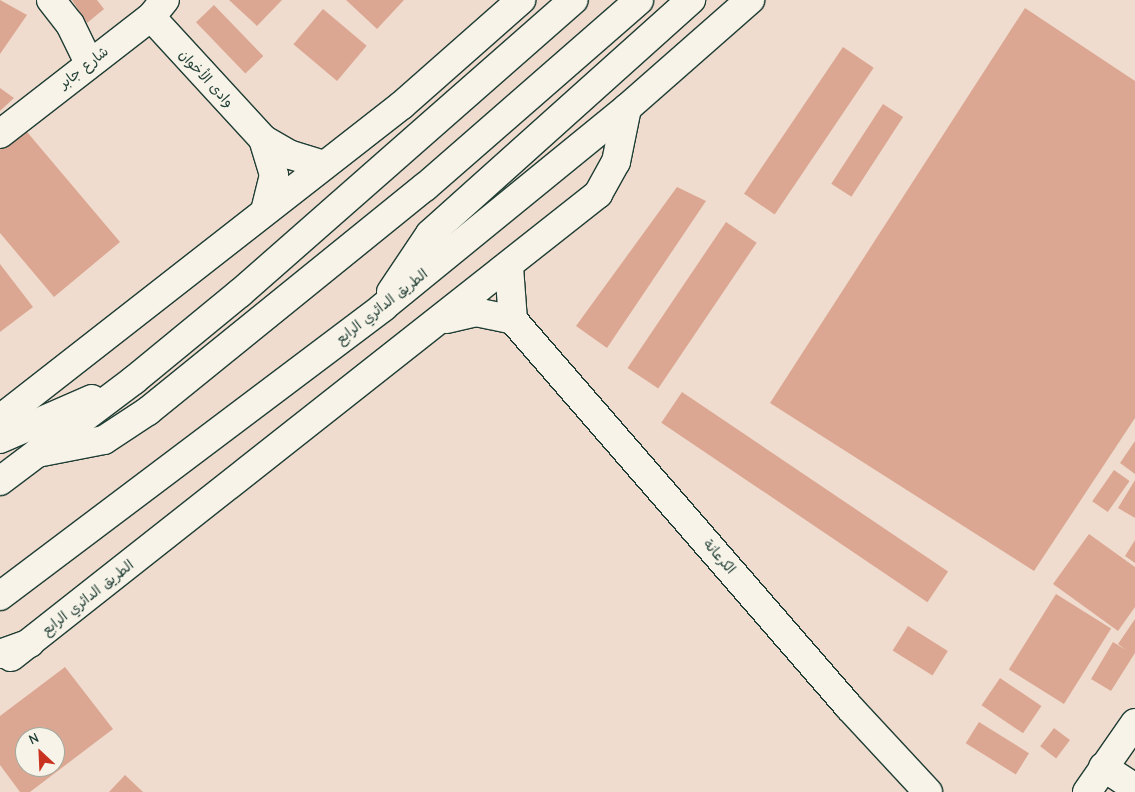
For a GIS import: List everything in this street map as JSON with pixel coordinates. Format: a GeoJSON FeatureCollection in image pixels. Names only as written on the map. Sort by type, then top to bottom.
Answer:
{"type":"FeatureCollection","features":[{"type":"Feature","properties":{"kind":"main road"},"geometry":{"type":"LineString","coordinates":[[51,0],[94,60]]}},
{"type":"Feature","properties":{"kind":"main road"},"geometry":{"type":"LineString","coordinates":[[0,419],[402,105],[521,0]]}},
{"type":"Feature","properties":{"kind":"main road"},"geometry":{"type":"LineString","coordinates":[[0,481],[134,380],[240,293],[573,0]]}},
{"type":"Feature","properties":{"kind":"main road"},"geometry":{"type":"LineString","coordinates":[[38,453],[104,440],[148,411],[425,187],[639,0]]}},
{"type":"Feature","properties":{"kind":"main road"},"geometry":{"type":"LineString","coordinates":[[383,307],[409,261],[430,234],[691,0]]}},
{"type":"Feature","properties":{"kind":"main road","name":"الطريق الدائري الرابع"},"geometry":{"type":"LineString","coordinates":[[0,596],[383,307],[627,108],[750,0]]}},
{"type":"Feature","properties":{"kind":"main road","name":"وادى الأخوان"},"geometry":{"type":"LineString","coordinates":[[158,9],[262,139],[274,175],[265,211]]}},
{"type":"Feature","properties":{"kind":"main road","name":"شارع جابر"},"geometry":{"type":"LineString","coordinates":[[0,134],[158,9]]}},
{"type":"Feature","properties":{"kind":"main road","name":"الطريق الدائري الرابع"},"geometry":{"type":"LineString","coordinates":[[0,666],[440,322],[598,194],[622,145],[627,108]]}},
{"type":"Feature","properties":{"kind":"main road","name":"وادى الأخوان"},"geometry":{"type":"LineString","coordinates":[[262,139],[291,155],[323,165]]}},
{"type":"Feature","properties":{"kind":"main road"},"geometry":{"type":"LineString","coordinates":[[440,322],[476,312],[513,320],[509,267]]}},
{"type":"Feature","properties":{"kind":"main road","name":"الكرعانة"},"geometry":{"type":"LineString","coordinates":[[513,320],[850,707],[928,792]]}},
{"type":"Feature","properties":{"kind":"main road"},"geometry":{"type":"LineString","coordinates":[[0,439],[134,380]]}},
{"type":"Feature","properties":{"kind":"main road"},"geometry":{"type":"LineString","coordinates":[[0,654],[30,643]]}},
{"type":"Feature","properties":{"kind":"main road"},"geometry":{"type":"LineString","coordinates":[[1087,792],[1135,723]]}},
{"type":"Feature","properties":{"kind":"main road"},"geometry":{"type":"LineString","coordinates":[[1103,767],[1131,786]]}},
{"type":"Feature","properties":{"kind":"building"},"geometry":{"type":"Polygon","coordinates":[[[0,0],[27,15],[0,54],[0,0]]]}},
{"type":"Feature","properties":{"kind":"building"},"geometry":{"type":"Polygon","coordinates":[[[72,0],[97,0],[104,9],[87,23],[72,0]]]}},
{"type":"Feature","properties":{"kind":"building"},"geometry":{"type":"Polygon","coordinates":[[[229,0],[282,0],[257,26],[229,0]]]}},
{"type":"Feature","properties":{"kind":"building"},"geometry":{"type":"Polygon","coordinates":[[[346,0],[404,0],[377,29],[346,0]]]}},
{"type":"Feature","properties":{"kind":"building"},"geometry":{"type":"Polygon","coordinates":[[[214,5],[263,56],[245,73],[196,22],[214,5]]]}},
{"type":"Feature","properties":{"kind":"building"},"geometry":{"type":"Polygon","coordinates":[[[1025,8],[1135,81],[1135,418],[1034,571],[770,403],[1025,8]]]}},
{"type":"Feature","properties":{"kind":"building"},"geometry":{"type":"Polygon","coordinates":[[[323,9],[367,46],[337,81],[293,44],[323,9]]]}},
{"type":"Feature","properties":{"kind":"building"},"geometry":{"type":"Polygon","coordinates":[[[843,47],[874,68],[775,214],[744,194],[843,47]]]}},
{"type":"Feature","properties":{"kind":"building"},"geometry":{"type":"Polygon","coordinates":[[[0,88],[14,98],[0,111],[0,88]]]}},
{"type":"Feature","properties":{"kind":"building"},"geometry":{"type":"Polygon","coordinates":[[[883,104],[903,117],[851,197],[831,184],[883,104]]]}},
{"type":"Feature","properties":{"kind":"building"},"geometry":{"type":"Polygon","coordinates":[[[22,126],[120,242],[54,297],[0,233],[0,145],[22,126]]]}},
{"type":"Feature","properties":{"kind":"building"},"geometry":{"type":"Polygon","coordinates":[[[677,187],[706,201],[607,348],[576,326],[677,187]]]}},
{"type":"Feature","properties":{"kind":"building"},"geometry":{"type":"Polygon","coordinates":[[[726,222],[757,243],[658,389],[628,368],[726,222]]]}},
{"type":"Feature","properties":{"kind":"building"},"geometry":{"type":"Polygon","coordinates":[[[0,264],[33,307],[0,332],[0,264]]]}},
{"type":"Feature","properties":{"kind":"building"},"geometry":{"type":"Polygon","coordinates":[[[682,392],[948,572],[927,602],[661,423],[682,392]]]}},
{"type":"Feature","properties":{"kind":"building"},"geometry":{"type":"Polygon","coordinates":[[[1135,441],[1135,474],[1120,463],[1135,441]]]}},
{"type":"Feature","properties":{"kind":"building"},"geometry":{"type":"Polygon","coordinates":[[[1114,470],[1130,481],[1108,512],[1092,501],[1114,470]]]}},
{"type":"Feature","properties":{"kind":"building"},"geometry":{"type":"Polygon","coordinates":[[[1135,480],[1135,518],[1118,508],[1135,480]]]}},
{"type":"Feature","properties":{"kind":"building"},"geometry":{"type":"Polygon","coordinates":[[[1089,534],[1135,567],[1135,607],[1118,631],[1053,584],[1089,534]]]}},
{"type":"Feature","properties":{"kind":"building"},"geometry":{"type":"Polygon","coordinates":[[[1135,540],[1135,563],[1125,556],[1135,540]]]}},
{"type":"Feature","properties":{"kind":"building"},"geometry":{"type":"Polygon","coordinates":[[[1056,594],[1111,628],[1064,704],[1009,669],[1056,594]]]}},
{"type":"Feature","properties":{"kind":"building"},"geometry":{"type":"Polygon","coordinates":[[[1135,619],[1135,653],[1111,691],[1091,679],[1113,642],[1126,650],[1118,644],[1135,619]]]}},
{"type":"Feature","properties":{"kind":"building"},"geometry":{"type":"Polygon","coordinates":[[[908,626],[948,651],[932,675],[893,651],[908,626]]]}},
{"type":"Feature","properties":{"kind":"building"},"geometry":{"type":"Polygon","coordinates":[[[65,667],[113,729],[65,765],[65,727],[15,727],[15,777],[50,777],[30,792],[20,792],[0,765],[0,716],[65,667]]]}},
{"type":"Feature","properties":{"kind":"building"},"geometry":{"type":"Polygon","coordinates":[[[1000,678],[1041,706],[1023,733],[982,705],[1000,678]]]}},
{"type":"Feature","properties":{"kind":"building"},"geometry":{"type":"Polygon","coordinates":[[[979,722],[1029,753],[1016,774],[966,743],[979,722]]]}},
{"type":"Feature","properties":{"kind":"building"},"geometry":{"type":"Polygon","coordinates":[[[1054,728],[1070,740],[1056,758],[1040,746],[1054,728]]]}},
{"type":"Feature","properties":{"kind":"building"},"geometry":{"type":"Polygon","coordinates":[[[125,775],[143,792],[109,792],[125,775]]]}}]}
